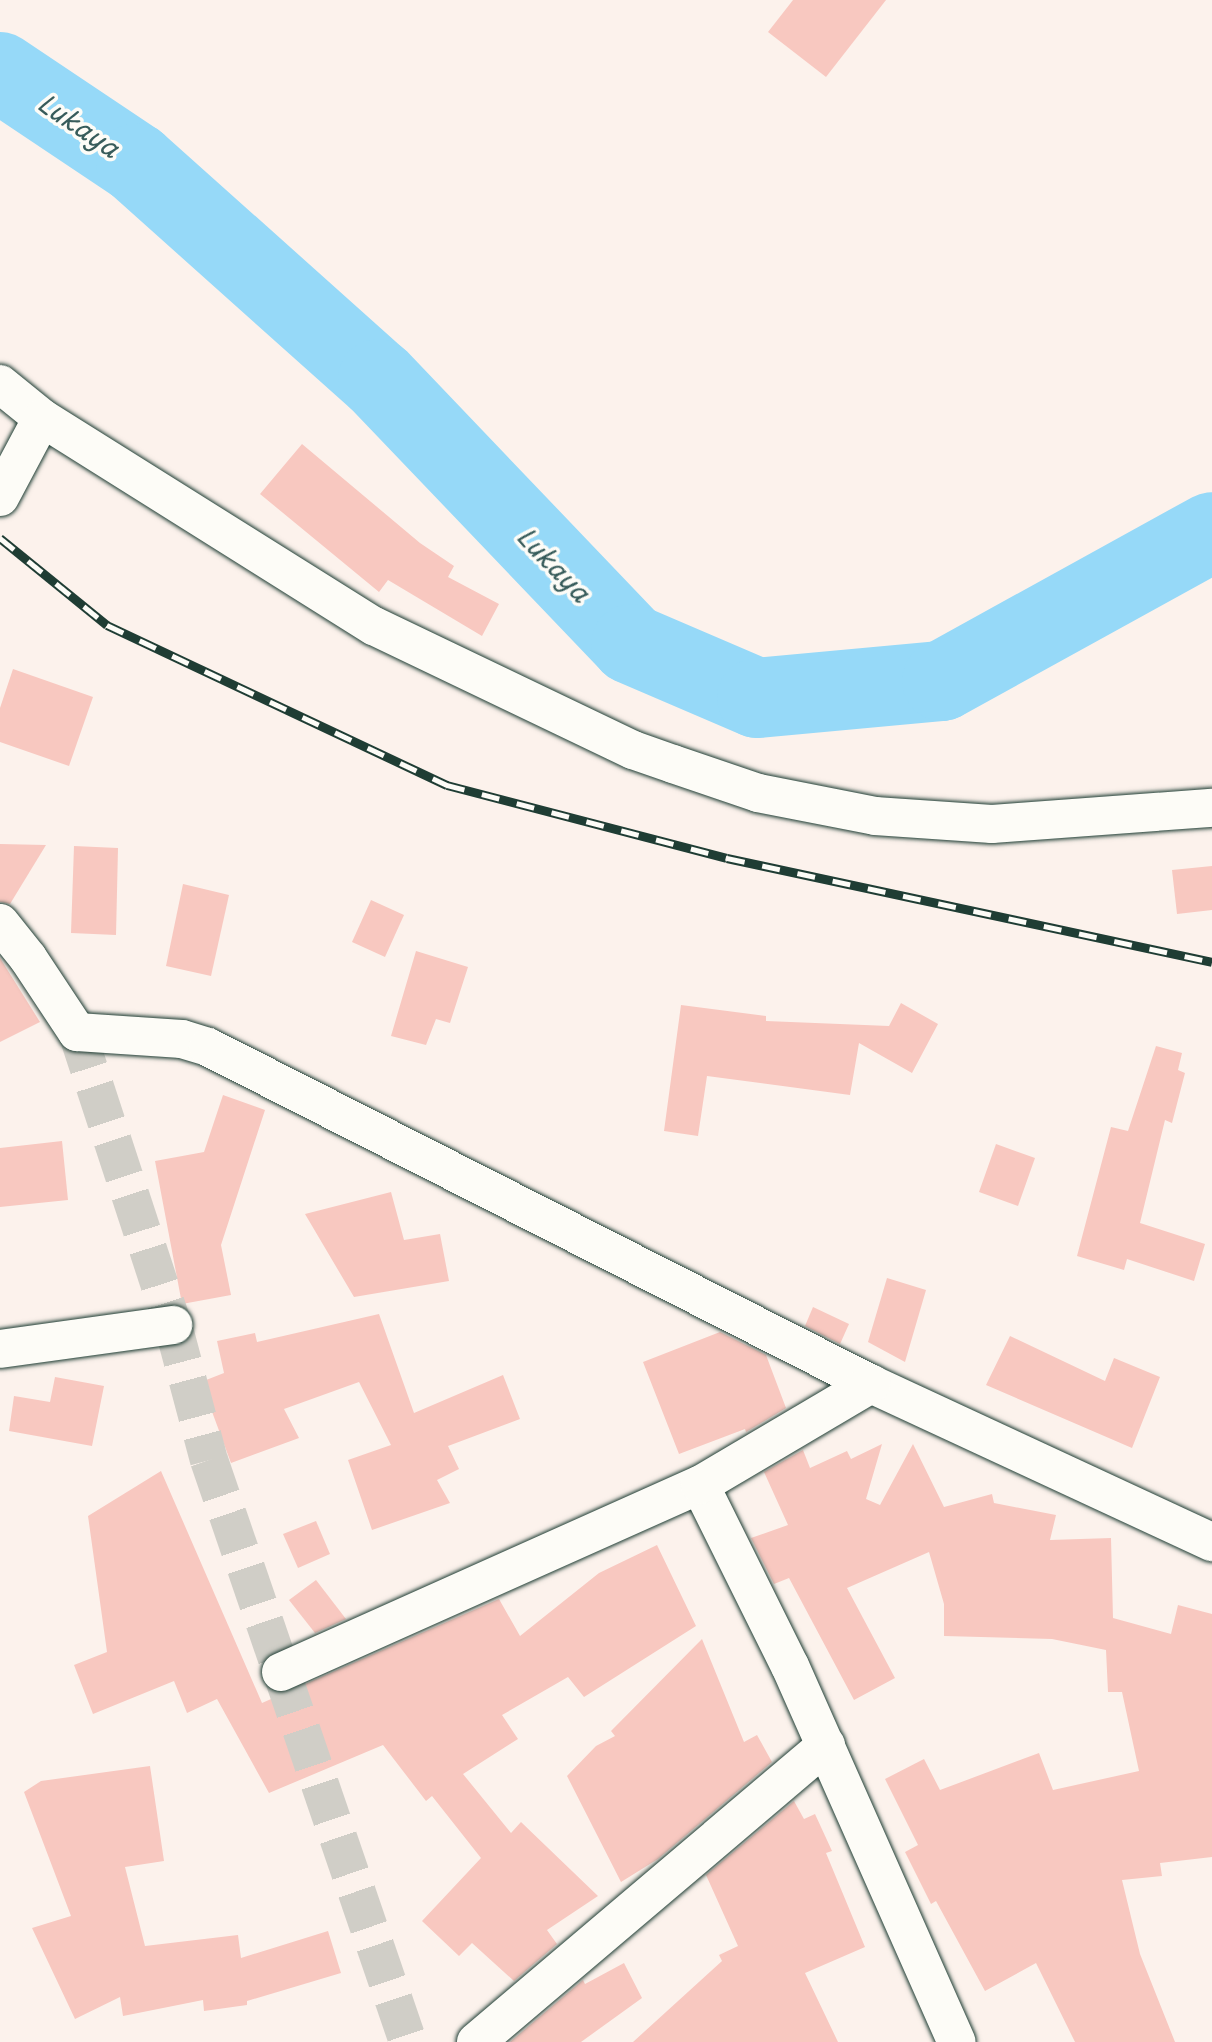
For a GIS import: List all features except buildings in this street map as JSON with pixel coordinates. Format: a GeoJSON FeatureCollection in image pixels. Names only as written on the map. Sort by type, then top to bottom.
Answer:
{"type":"FeatureCollection","features":[{"type":"Feature","properties":{"kind":"street"},"geometry":{"type":"LineString","coordinates":[[0,384],[42,418],[385,632],[633,750],[758,793],[875,816],[992,824],[1212,808]]}},
{"type":"Feature","properties":{"kind":"street"},"geometry":{"type":"LineString","coordinates":[[0,497],[42,418]]}},
{"type":"Feature","properties":{"kind":"street"},"geometry":{"type":"LineString","coordinates":[[0,923],[28,958],[77,1032],[182,1039],[208,1047],[871,1384],[1212,1542]]}},
{"type":"Feature","properties":{"kind":"street"},"geometry":{"type":"LineString","coordinates":[[0,1349],[173,1325]]}},
{"type":"Feature","properties":{"kind":"street"},"geometry":{"type":"LineString","coordinates":[[281,1672],[700,1485],[871,1384]]}},
{"type":"Feature","properties":{"kind":"street"},"geometry":{"type":"LineString","coordinates":[[700,1485],[826,1745],[957,2042]]}},
{"type":"Feature","properties":{"kind":"street"},"geometry":{"type":"LineString","coordinates":[[476,2042],[826,1745]]}},
{"type":"Feature","properties":{"kind":"waterway","name":"Lukaya"},"geometry":{"type":"LineString","coordinates":[[0,72],[136,163],[378,379],[631,644],[757,698],[942,681],[1212,532]]}},
{"type":"Feature","properties":{"kind":"tunnel"},"geometry":{"type":"LineString","coordinates":[[77,1032],[173,1325],[209,1460],[408,2042]]}},
{"type":"Feature","properties":{"kind":"railway"},"geometry":{"type":"LineString","coordinates":[[0,538],[107,625],[447,785],[727,858],[1212,962]]}}]}
